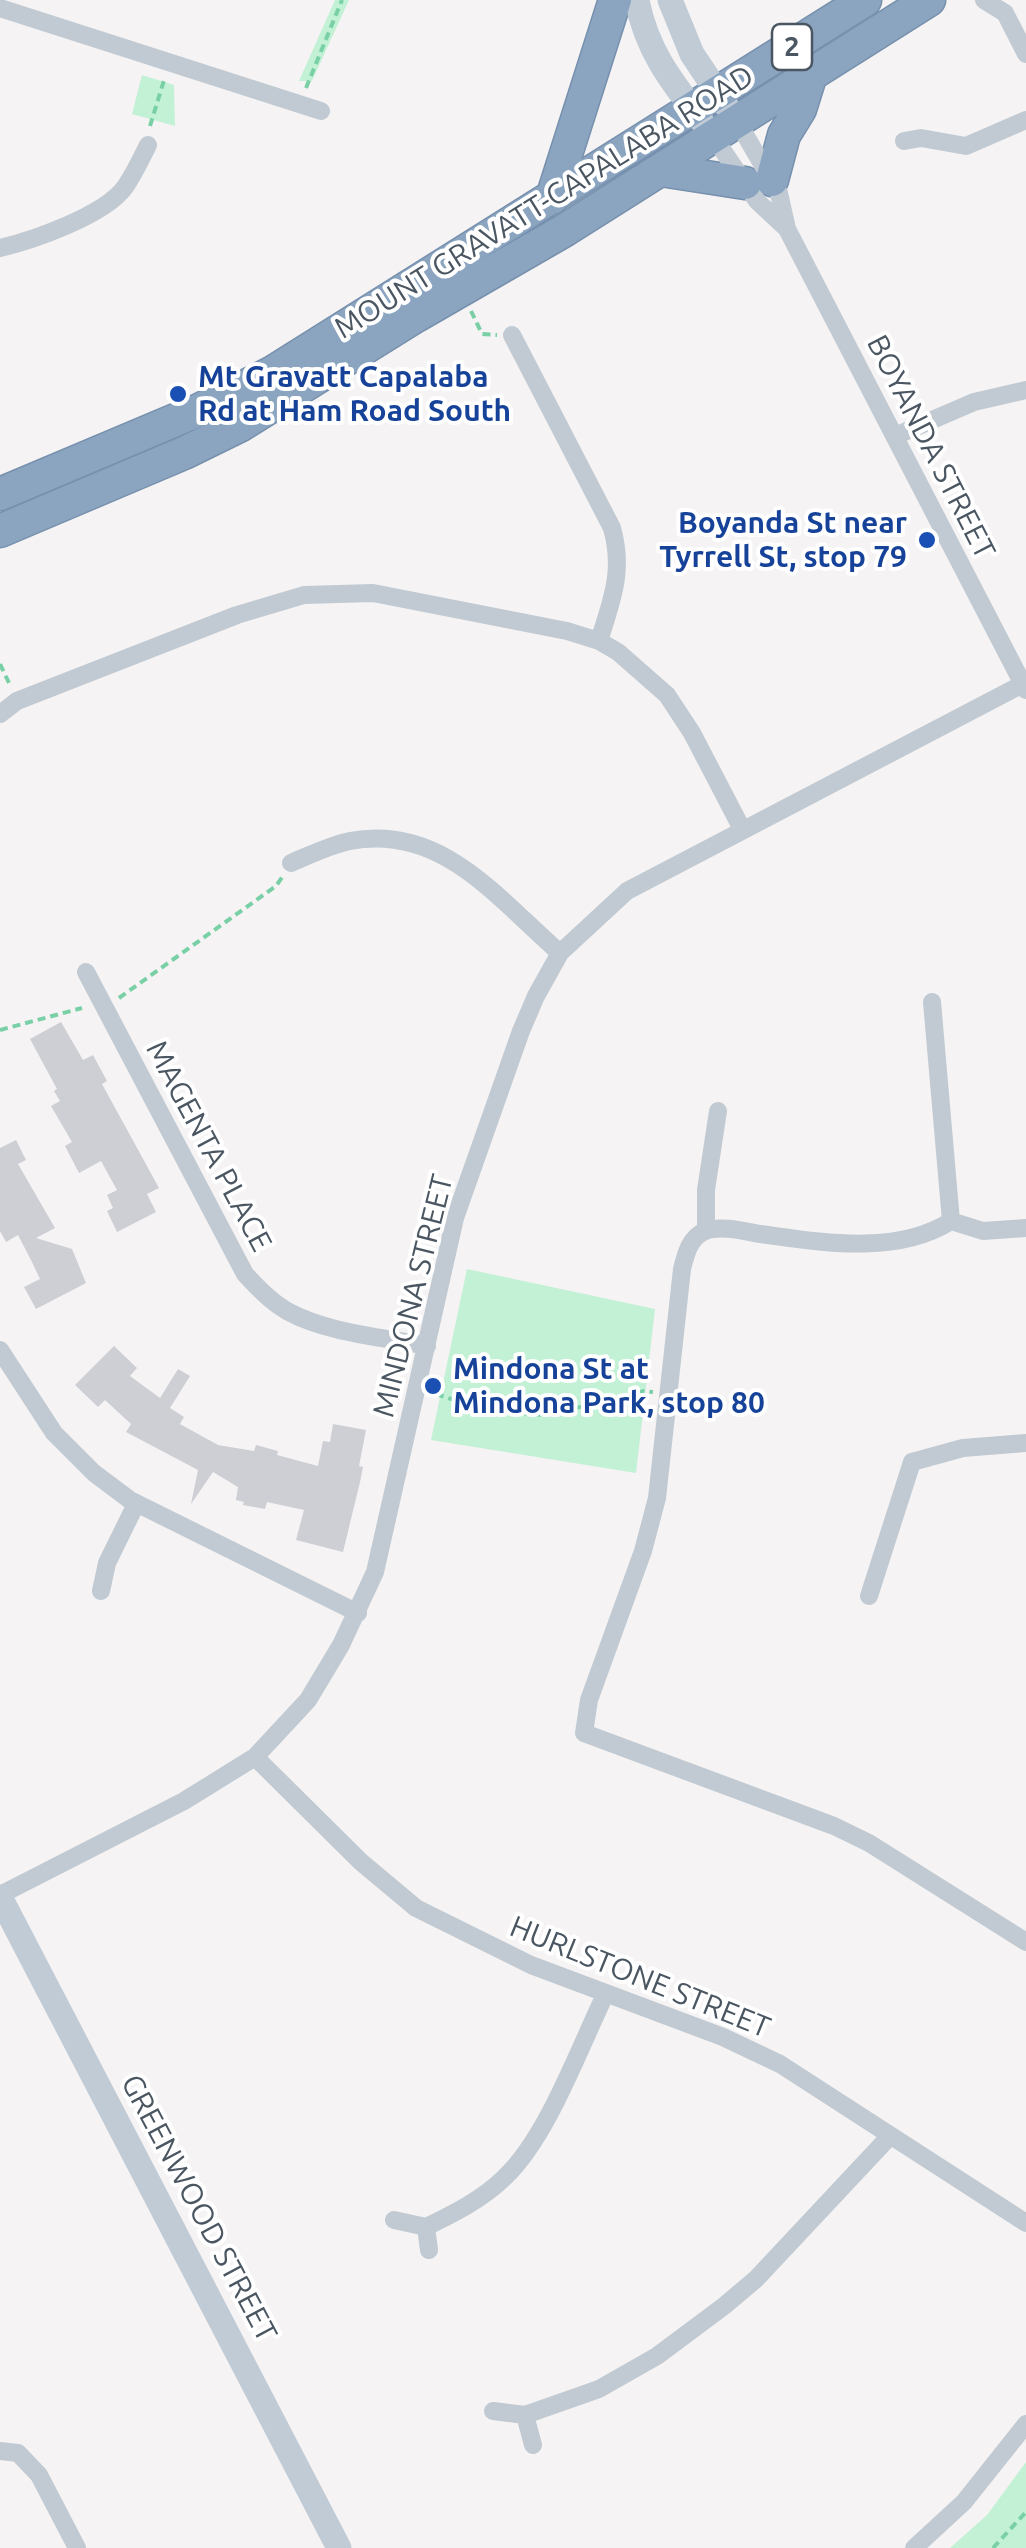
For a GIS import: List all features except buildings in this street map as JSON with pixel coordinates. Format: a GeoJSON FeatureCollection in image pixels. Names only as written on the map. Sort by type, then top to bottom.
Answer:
{"type":"FeatureCollection","features":[{"type":"Feature","properties":{"kind":"highway"},"geometry":{"type":"LineString","coordinates":[[552,198],[615,0]]}},
{"type":"Feature","properties":{"kind":"highway","name":"MOUNT GRAVATT-CAPALABA ROAD"},"geometry":{"type":"LineString","coordinates":[[0,531],[209,442],[661,170],[715,116],[865,0]]}},
{"type":"Feature","properties":{"kind":"highway","name":"MOUNT GRAVATT-CAPALABA ROAD"},"geometry":{"type":"LineString","coordinates":[[0,494],[253,383],[552,198],[715,116],[810,77],[929,0]]}},
{"type":"Feature","properties":{"kind":"highway"},"geometry":{"type":"LineString","coordinates":[[661,170],[758,182],[800,109],[810,77]]}},
{"type":"Feature","properties":{"kind":"street"},"geometry":{"type":"LineString","coordinates":[[637,0],[654,55],[715,116]]}},
{"type":"Feature","properties":{"kind":"street"},"geometry":{"type":"LineString","coordinates":[[670,0],[715,116]]}},
{"type":"Feature","properties":{"kind":"street"},"geometry":{"type":"LineString","coordinates":[[984,0],[1005,6],[1026,54]]}},
{"type":"Feature","properties":{"kind":"street"},"geometry":{"type":"LineString","coordinates":[[0,8],[312,107]]}},
{"type":"Feature","properties":{"kind":"street","name":"BOYANDA STREET"},"geometry":{"type":"LineString","coordinates":[[715,116],[758,182],[779,193],[788,230],[1024,687]]}},
{"type":"Feature","properties":{"kind":"street","name":"BOYANDA STREET"},"geometry":{"type":"LineString","coordinates":[[715,116],[758,182],[756,201],[788,230]]}},
{"type":"Feature","properties":{"kind":"street"},"geometry":{"type":"LineString","coordinates":[[904,141],[922,138],[966,146],[1026,120]]}},
{"type":"Feature","properties":{"kind":"street"},"geometry":{"type":"LineString","coordinates":[[0,248],[22,243],[104,206],[124,189],[148,145]]}},
{"type":"Feature","properties":{"kind":"street"},"geometry":{"type":"LineString","coordinates":[[512,336],[612,528],[619,554],[616,588],[599,642]]}},
{"type":"Feature","properties":{"kind":"street"},"geometry":{"type":"LineString","coordinates":[[895,436],[974,402],[1026,390]]}},
{"type":"Feature","properties":{"kind":"street"},"geometry":{"type":"LineString","coordinates":[[0,714],[17,701],[237,615],[304,595],[373,593],[567,631],[599,642],[647,675],[667,696],[692,733],[742,829]]}},
{"type":"Feature","properties":{"kind":"street","name":"MINDONA STREET"},"geometry":{"type":"LineString","coordinates":[[0,1896],[184,1802],[255,1757],[308,1700],[376,1572],[454,1218],[521,1032],[560,953],[627,891],[1024,687]]}},
{"type":"Feature","properties":{"kind":"street"},"geometry":{"type":"LineString","coordinates":[[291,862],[361,840],[403,841],[432,848],[455,860],[560,953]]}},
{"type":"Feature","properties":{"kind":"street","name":"MAGENTA PLACE"},"geometry":{"type":"LineString","coordinates":[[86,972],[245,1274],[289,1312],[338,1328],[427,1346]]}},
{"type":"Feature","properties":{"kind":"street"},"geometry":{"type":"LineString","coordinates":[[932,1002],[951,1221]]}},
{"type":"Feature","properties":{"kind":"street"},"geometry":{"type":"LineString","coordinates":[[706,1230],[706,1190],[718,1111]]}},
{"type":"Feature","properties":{"kind":"street"},"geometry":{"type":"LineString","coordinates":[[1026,1228],[983,1231],[951,1221],[918,1237],[860,1243],[706,1230],[688,1246],[682,1269],[657,1498],[643,1551],[589,1700],[584,1733],[869,1842],[1026,1942]]}},
{"type":"Feature","properties":{"kind":"street"},"geometry":{"type":"LineString","coordinates":[[0,1350],[54,1433],[94,1473],[136,1504],[358,1612]]}},
{"type":"Feature","properties":{"kind":"street"},"geometry":{"type":"LineString","coordinates":[[870,1596],[912,1462],[963,1448],[1026,1443]]}},
{"type":"Feature","properties":{"kind":"street"},"geometry":{"type":"LineString","coordinates":[[101,1591],[107,1562],[136,1504]]}},
{"type":"Feature","properties":{"kind":"street","name":"HURLSTONE STREET"},"geometry":{"type":"LineString","coordinates":[[255,1757],[362,1862],[416,1908],[531,1965],[723,2037],[780,2064],[1026,2223]]}},
{"type":"Feature","properties":{"kind":"street","name":"GREENWOOD STREET"},"geometry":{"type":"LineString","coordinates":[[0,1896],[340,2548]]}},
{"type":"Feature","properties":{"kind":"street"},"geometry":{"type":"LineString","coordinates":[[394,2220],[426,2227],[459,2210],[505,2177],[539,2132],[606,1993]]}},
{"type":"Feature","properties":{"kind":"street"},"geometry":{"type":"LineString","coordinates":[[493,2411],[525,2415],[599,2390],[657,2356],[756,2278],[890,2136]]}},
{"type":"Feature","properties":{"kind":"street"},"geometry":{"type":"LineString","coordinates":[[426,2227],[429,2250]]}},
{"type":"Feature","properties":{"kind":"street"},"geometry":{"type":"LineString","coordinates":[[525,2415],[534,2445]]}},
{"type":"Feature","properties":{"kind":"street"},"geometry":{"type":"LineString","coordinates":[[914,2548],[964,2502],[1026,2424]]}},
{"type":"Feature","properties":{"kind":"street"},"geometry":{"type":"LineString","coordinates":[[0,2451],[18,2453],[40,2475],[77,2548]]}},
{"type":"Feature","properties":{"kind":"path"},"geometry":{"type":"LineString","coordinates":[[312,107],[306,79],[342,0]]}},
{"type":"Feature","properties":{"kind":"path"},"geometry":{"type":"LineString","coordinates":[[148,145],[151,118],[170,61]]}},
{"type":"Feature","properties":{"kind":"path"},"geometry":{"type":"LineString","coordinates":[[460,290],[482,334],[512,336]]}},
{"type":"Feature","properties":{"kind":"path"},"geometry":{"type":"LineString","coordinates":[[0,1030],[79,1008],[105,1008],[276,886],[291,862]]}},
{"type":"Feature","properties":{"kind":"path"},"geometry":{"type":"LineString","coordinates":[[436,1394],[488,1411],[546,1415],[589,1405],[613,1406],[642,1391],[668,1392]]}},
{"type":"Feature","properties":{"kind":"path"},"geometry":{"type":"LineString","coordinates":[[993,2548],[1026,2512]]}},
{"type":"Feature","properties":{"kind":"green space"},"geometry":{"type":"Polygon","coordinates":[[[335,0],[349,0],[312,81],[299,81],[335,0]]]}},
{"type":"Feature","properties":{"kind":"green space"},"geometry":{"type":"Polygon","coordinates":[[[142,75],[174,85],[175,126],[132,114],[142,75]]]}},
{"type":"Feature","properties":{"kind":"green space"},"geometry":{"type":"Polygon","coordinates":[[[467,1269],[655,1309],[636,1473],[431,1440],[467,1269]]]}},
{"type":"Feature","properties":{"kind":"green space"},"geometry":{"type":"Polygon","coordinates":[[[1026,2462],[1026,2548],[950,2548],[987,2515],[1026,2462]]]}},
{"type":"Feature","properties":{"kind":"place","name":"Mt Gravatt Capalaba Rd at Ham Road South"},"geometry":{"type":"Point","coordinates":[178,394]}},
{"type":"Feature","properties":{"kind":"place","name":"Boyanda St near Tyrrell St, stop 79"},"geometry":{"type":"Point","coordinates":[927,540]}},
{"type":"Feature","properties":{"kind":"place","name":"Mindona St at Mindona Park, stop 80"},"geometry":{"type":"Point","coordinates":[433,1386]}}]}
